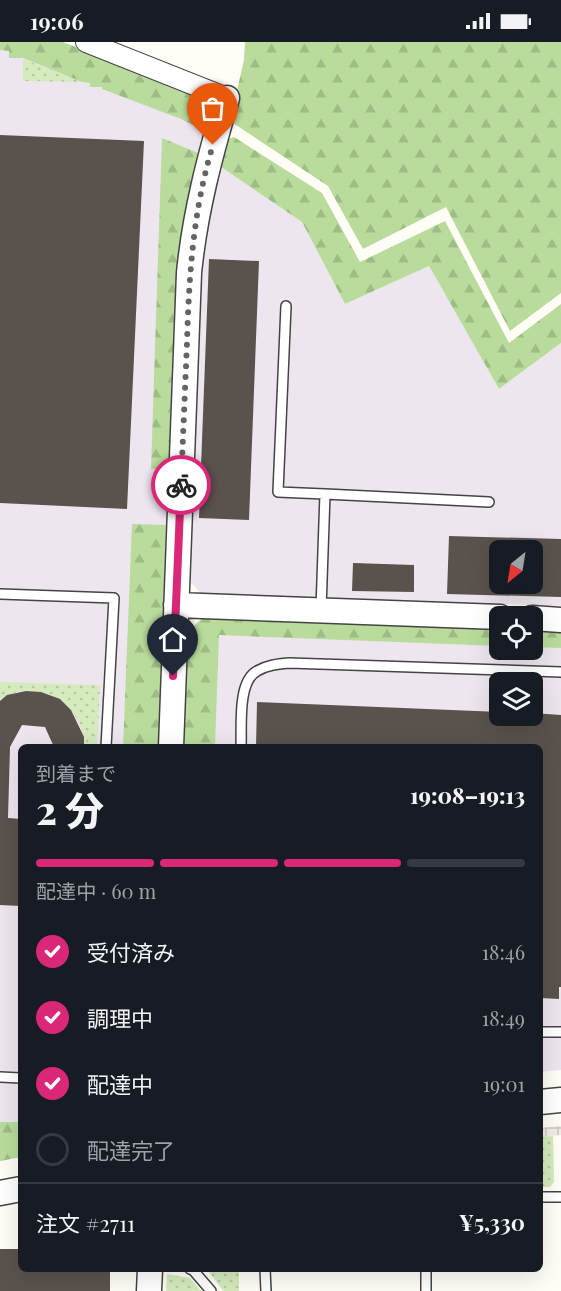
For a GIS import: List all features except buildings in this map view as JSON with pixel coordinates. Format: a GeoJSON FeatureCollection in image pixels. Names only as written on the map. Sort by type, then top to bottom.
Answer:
{"type":"FeatureCollection","features":[{"type":"Feature","properties":{"kind":"street"},"geometry":{"type":"LineString","coordinates":[[86,42],[227,98],[208,160],[193,236],[189,273],[171,744]]}},
{"type":"Feature","properties":{"kind":"street"},"geometry":{"type":"LineString","coordinates":[[176,605],[489,617]]}},
{"type":"Feature","properties":{"kind":"street"},"geometry":{"type":"LineString","coordinates":[[543,619],[561,620]]}},
{"type":"Feature","properties":{"kind":"street"},"geometry":{"type":"LineString","coordinates":[[543,1102],[561,1100]]}},
{"type":"Feature","properties":{"kind":"street"},"geometry":{"type":"LineString","coordinates":[[0,1193],[18,1190]]}},
{"type":"Feature","properties":{"kind":"street"},"geometry":{"type":"LineString","coordinates":[[149,1291],[150,1272]]}},
{"type":"Feature","properties":{"kind":"lane"},"geometry":{"type":"LineString","coordinates":[[286,306],[278,492],[489,502]]}},
{"type":"Feature","properties":{"kind":"lane"},"geometry":{"type":"LineString","coordinates":[[321,610],[325,494]]}},
{"type":"Feature","properties":{"kind":"lane"},"geometry":{"type":"LineString","coordinates":[[0,594],[114,598],[106,744]]}},
{"type":"Feature","properties":{"kind":"lane"},"geometry":{"type":"LineString","coordinates":[[241,744],[243,692],[246,681],[256,671],[273,665],[289,663],[561,672]]}},
{"type":"Feature","properties":{"kind":"lane"},"geometry":{"type":"LineString","coordinates":[[543,1032],[561,1032]]}},
{"type":"Feature","properties":{"kind":"lane"},"geometry":{"type":"LineString","coordinates":[[0,1077],[18,1078]]}},
{"type":"Feature","properties":{"kind":"lane"},"geometry":{"type":"LineString","coordinates":[[543,1197],[561,1197]]}},
{"type":"Feature","properties":{"kind":"lane"},"geometry":{"type":"LineString","coordinates":[[194,1272],[211,1291]]}},
{"type":"Feature","properties":{"kind":"lane"},"geometry":{"type":"LineString","coordinates":[[265,1272],[266,1291]]}},
{"type":"Feature","properties":{"kind":"lane"},"geometry":{"type":"LineString","coordinates":[[426,1272],[426,1291]]}},
{"type":"Feature","properties":{"kind":"shaded area"},"geometry":{"type":"Polygon","coordinates":[[[0,42],[63,42],[212,107],[190,183],[180,250],[174,322],[158,744],[18,744],[18,1158],[0,1161],[0,42]]]}},
{"type":"Feature","properties":{"kind":"shaded area"},"geometry":{"type":"Polygon","coordinates":[[[218,165],[302,222],[345,304],[429,266],[499,389],[561,343],[561,606],[203,595],[189,581],[198,316],[203,257],[218,165]]]}},
{"type":"Feature","properties":{"kind":"shaded area"},"geometry":{"type":"Polygon","coordinates":[[[202,618],[489,627],[489,660],[543,660],[543,628],[561,629],[561,1070],[543,1072],[543,744],[182,744],[202,618]]]}},
{"type":"Feature","properties":{"kind":"shaded area"},"geometry":{"type":"Polygon","coordinates":[[[561,1126],[561,1135],[543,1137],[543,1128],[561,1126]]]}},
{"type":"Feature","properties":{"kind":"green space"},"geometry":{"type":"Polygon","coordinates":[[[0,42],[63,42],[208,99],[212,107],[206,126],[197,127],[102,89],[102,87],[90,87],[90,83],[82,82],[23,58],[9,58],[9,51],[0,50],[0,42]]]}},
{"type":"Feature","properties":{"kind":"green space"},"geometry":{"type":"Polygon","coordinates":[[[245,42],[561,42],[561,293],[510,331],[446,207],[363,249],[328,186],[230,121],[244,60],[245,42]]]}},
{"type":"Feature","properties":{"kind":"green space"},"geometry":{"type":"Polygon","coordinates":[[[23,59],[82,82],[23,81],[23,59]]]}},
{"type":"Feature","properties":{"kind":"green space"},"geometry":{"type":"Polygon","coordinates":[[[234,137],[322,193],[360,262],[445,221],[509,343],[561,304],[561,343],[499,389],[429,266],[345,304],[302,222],[218,165],[225,140],[234,137]]]}},
{"type":"Feature","properties":{"kind":"green space"},"geometry":{"type":"Polygon","coordinates":[[[162,138],[198,153],[189,192],[178,270],[169,469],[151,469],[162,138]]]}},
{"type":"Feature","properties":{"kind":"green space"},"geometry":{"type":"Polygon","coordinates":[[[132,524],[166,525],[158,744],[123,744],[132,524]]]}},
{"type":"Feature","properties":{"kind":"green space"},"geometry":{"type":"Polygon","coordinates":[[[202,618],[489,627],[489,646],[219,635],[215,744],[182,744],[186,634],[202,618]]]}},
{"type":"Feature","properties":{"kind":"green space"},"geometry":{"type":"Polygon","coordinates":[[[543,628],[561,629],[561,648],[543,647],[543,628]]]}},
{"type":"Feature","properties":{"kind":"green space"},"geometry":{"type":"Polygon","coordinates":[[[0,682],[100,685],[97,744],[84,744],[82,730],[76,717],[67,706],[55,698],[41,692],[27,690],[13,693],[0,701],[0,682]]]}},
{"type":"Feature","properties":{"kind":"green space"},"geometry":{"type":"Polygon","coordinates":[[[0,1122],[18,1122],[18,1158],[0,1161],[0,1122]]]}},
{"type":"Feature","properties":{"kind":"green space"},"geometry":{"type":"Polygon","coordinates":[[[553,1136],[554,1182],[550,1187],[543,1187],[543,1137],[553,1136]]]}},
{"type":"Feature","properties":{"kind":"green space"},"geometry":{"type":"Polygon","coordinates":[[[209,1272],[239,1272],[239,1291],[223,1291],[209,1272]]]}},
{"type":"Feature","properties":{"kind":"green space"},"geometry":{"type":"Polygon","coordinates":[[[167,1274],[190,1278],[201,1291],[166,1291],[167,1274]]]}},
{"type":"Feature","properties":{"kind":"way so far"},"geometry":{"type":"LineString","coordinates":[[181,485],[189,273],[201,192],[213,145]]}},
{"type":"Feature","properties":{"kind":"route"},"geometry":{"type":"LineString","coordinates":[[173,676],[181,485]]}}]}
